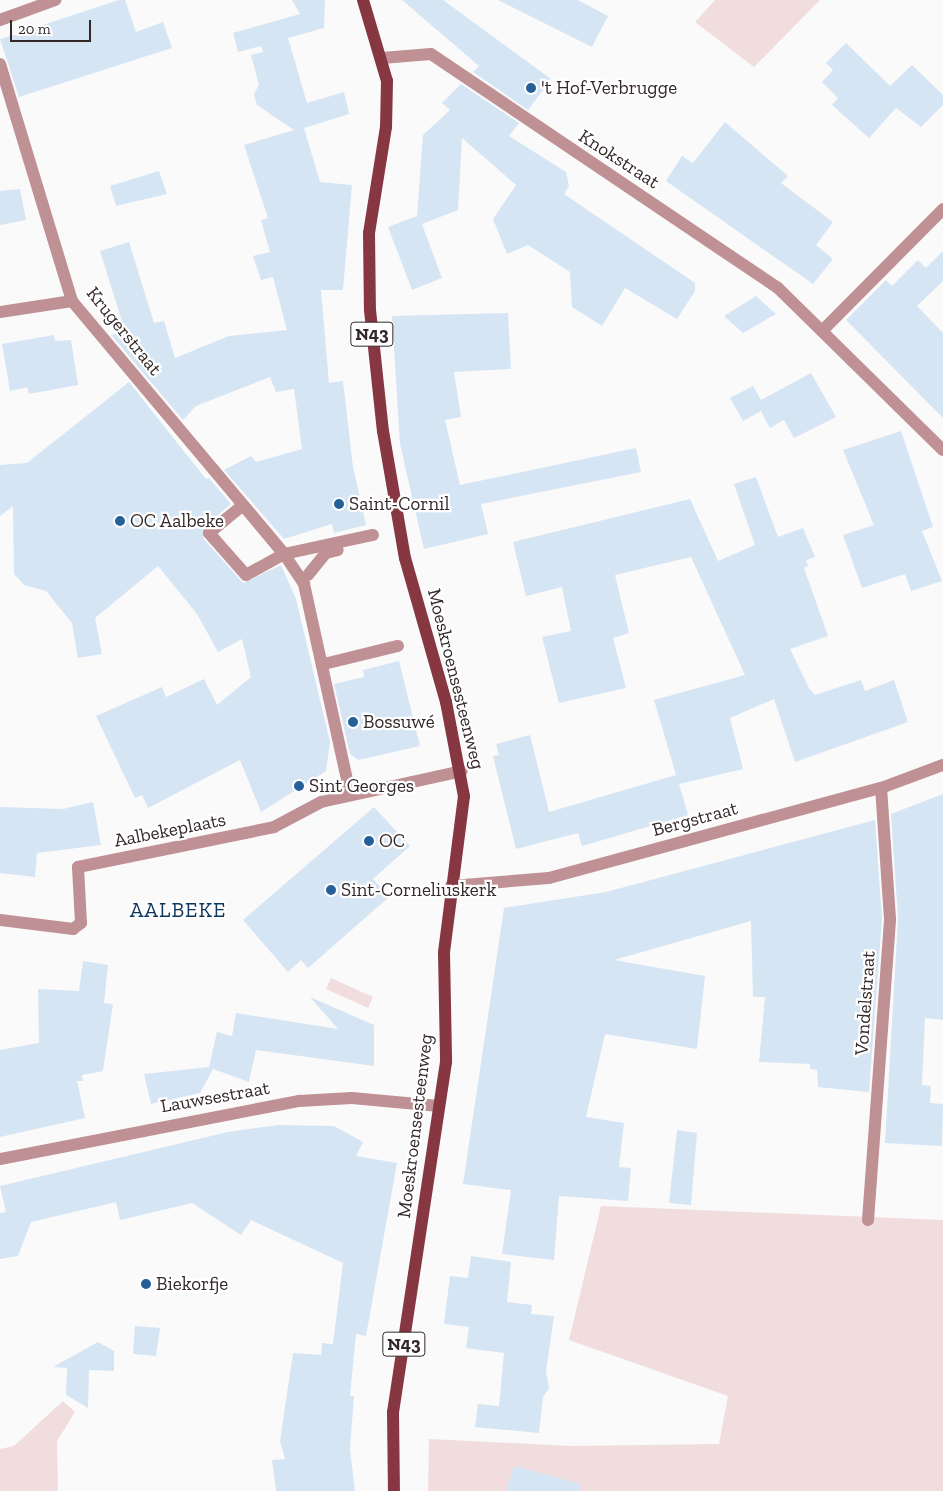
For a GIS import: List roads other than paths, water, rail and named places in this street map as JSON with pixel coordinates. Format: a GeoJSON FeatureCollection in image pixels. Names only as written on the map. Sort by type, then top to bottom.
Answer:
{"type":"FeatureCollection","features":[{"type":"Feature","properties":{"kind":"main road","name":"Moeskroensesteenweg"},"geometry":{"type":"LineString","coordinates":[[363,0],[382,58],[386,126],[369,243],[370,310],[382,422],[405,558],[462,772],[464,818],[451,886],[444,953],[446,1062],[393,1412],[394,1491]]}},
{"type":"Feature","properties":{"kind":"street"},"geometry":{"type":"LineString","coordinates":[[0,20],[23,5],[55,0]]}},
{"type":"Feature","properties":{"kind":"street","name":"Knokstraat"},"geometry":{"type":"LineString","coordinates":[[382,58],[404,54],[431,54],[778,288],[943,450]]}},
{"type":"Feature","properties":{"kind":"street","name":"Krugerstraat"},"geometry":{"type":"LineString","coordinates":[[0,64],[72,301],[284,554]]}},
{"type":"Feature","properties":{"kind":"street"},"geometry":{"type":"LineString","coordinates":[[822,331],[943,209]]}},
{"type":"Feature","properties":{"kind":"street"},"geometry":{"type":"LineString","coordinates":[[0,312],[72,301]]}},
{"type":"Feature","properties":{"kind":"street"},"geometry":{"type":"LineString","coordinates":[[350,794],[304,584],[284,554],[243,505],[209,533],[246,575],[284,554],[375,538]]}},
{"type":"Feature","properties":{"kind":"street"},"geometry":{"type":"LineString","coordinates":[[308,575],[326,553],[348,548]]}},
{"type":"Feature","properties":{"kind":"street"},"geometry":{"type":"LineString","coordinates":[[328,663],[398,646]]}},
{"type":"Feature","properties":{"kind":"street","name":"Bergstraat"},"geometry":{"type":"LineString","coordinates":[[451,886],[549,878],[881,788],[943,765]]}},
{"type":"Feature","properties":{"kind":"street","name":"Aalbekeplaats"},"geometry":{"type":"LineString","coordinates":[[0,920],[73,929],[81,923],[78,867],[274,826],[321,802],[350,794],[462,772]]}},
{"type":"Feature","properties":{"kind":"street","name":"Vondelstraat"},"geometry":{"type":"LineString","coordinates":[[868,1220],[890,919],[881,788]]}},
{"type":"Feature","properties":{"kind":"street","name":"Lauwsestraat"},"geometry":{"type":"LineString","coordinates":[[0,1159],[299,1101],[352,1098],[439,1106]]}},
{"type":"Feature","properties":{"kind":"place","name":"'t Hof-Verbrugge"},"geometry":{"type":"Point","coordinates":[531,88]}},
{"type":"Feature","properties":{"kind":"place","name":"Saint-Cornil"},"geometry":{"type":"Point","coordinates":[339,504]}},
{"type":"Feature","properties":{"kind":"place","name":"OC Aalbeke"},"geometry":{"type":"Point","coordinates":[120,521]}},
{"type":"Feature","properties":{"kind":"place","name":"Bossuwé"},"geometry":{"type":"Point","coordinates":[353,722]}},
{"type":"Feature","properties":{"kind":"place","name":"Sint Georges"},"geometry":{"type":"Point","coordinates":[299,786]}},
{"type":"Feature","properties":{"kind":"place","name":"OC"},"geometry":{"type":"Point","coordinates":[369,841]}},
{"type":"Feature","properties":{"kind":"place","name":"Sint-Corneliuskerk"},"geometry":{"type":"Point","coordinates":[331,890]}},
{"type":"Feature","properties":{"kind":"place","name":"Biekorfje"},"geometry":{"type":"Point","coordinates":[146,1284]}},
{"type":"Feature","properties":{"kind":"district","name":"AALBEKE"},"geometry":{"type":"Point","coordinates":[178,910]}}]}
